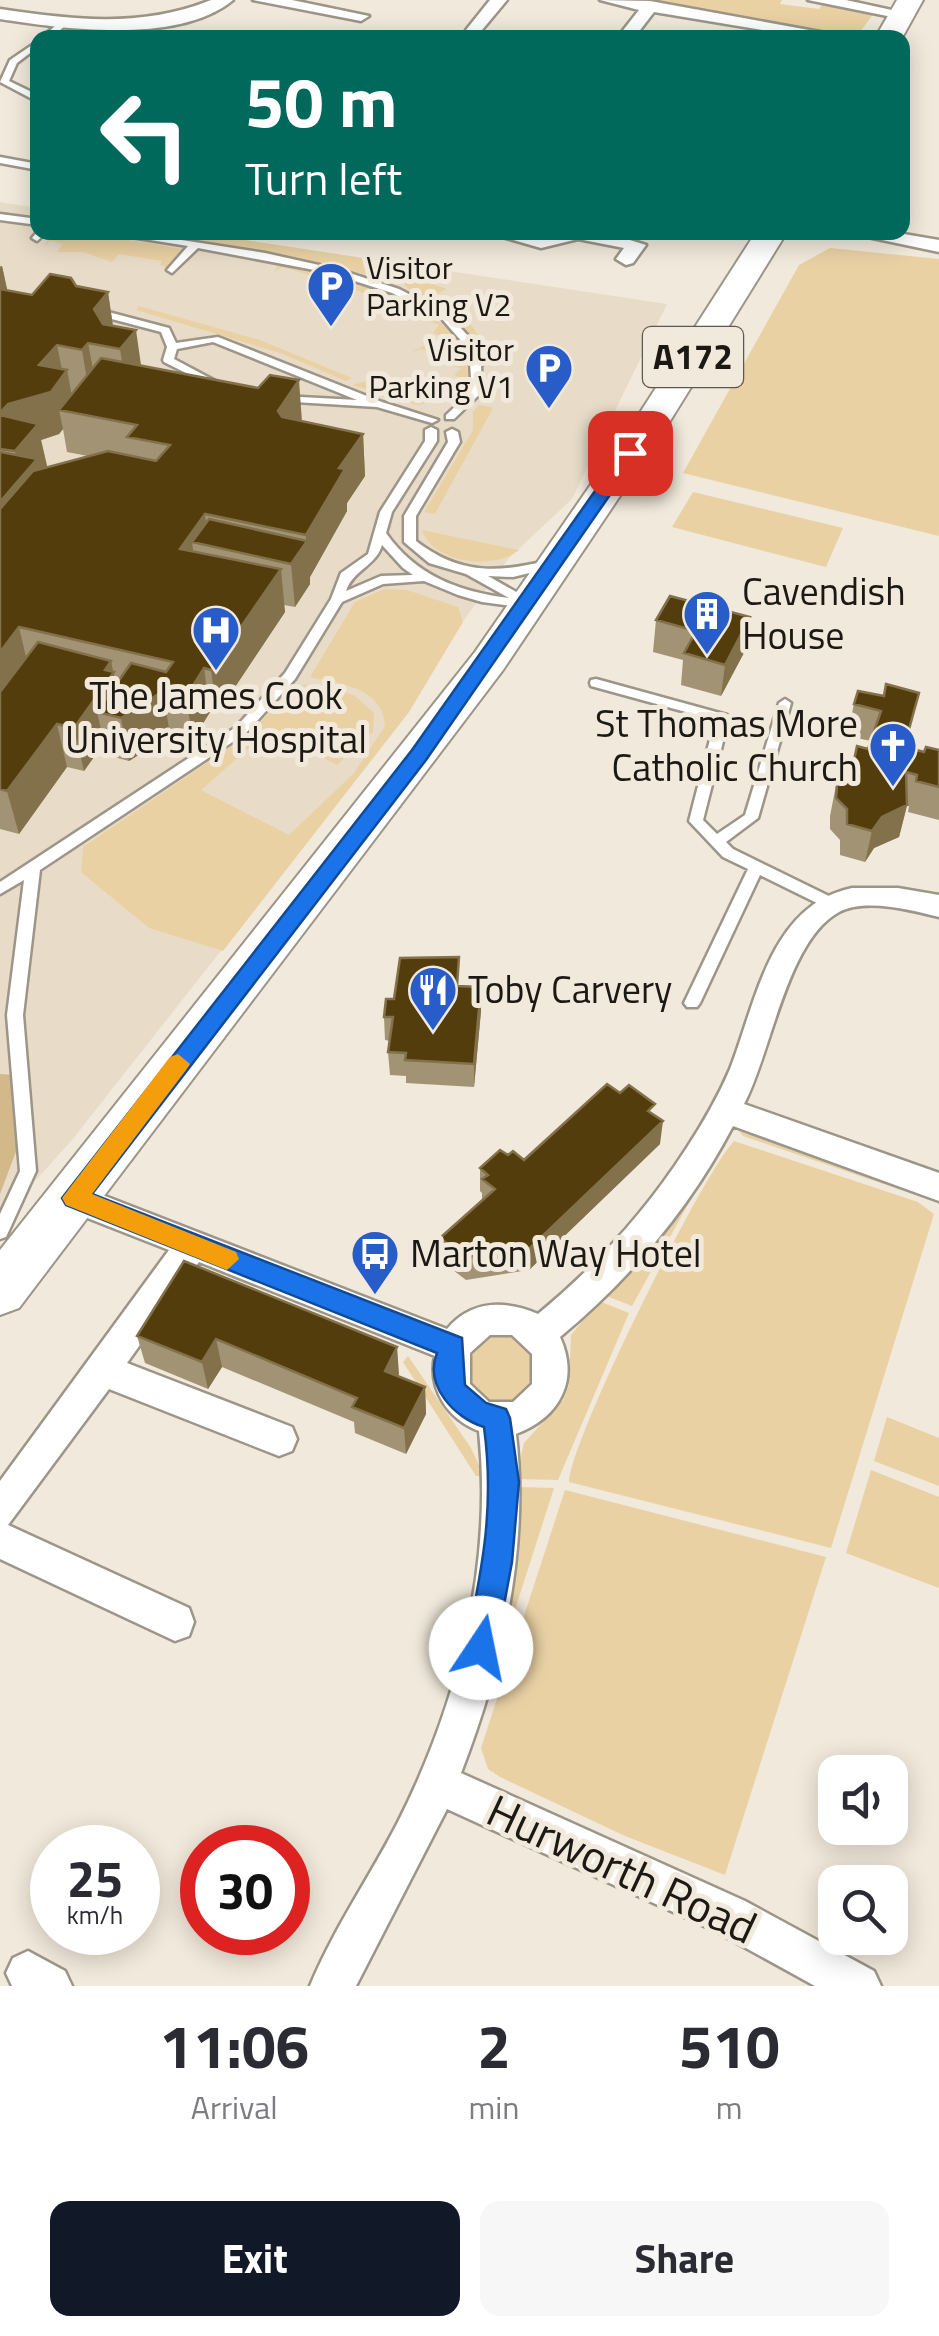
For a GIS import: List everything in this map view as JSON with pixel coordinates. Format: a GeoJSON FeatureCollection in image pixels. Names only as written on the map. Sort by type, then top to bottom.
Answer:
{"type":"FeatureCollection","features":[{"type":"Feature","properties":{"kind":"main road"},"geometry":{"type":"LineString","coordinates":[[893,30],[906,7]]}},
{"type":"Feature","properties":{"kind":"main road","name":"A172"},"geometry":{"type":"LineString","coordinates":[[0,1292],[419,755],[649,426],[767,240]]}},
{"type":"Feature","properties":{"kind":"street"},"geometry":{"type":"LineString","coordinates":[[0,14],[63,24],[150,23],[225,0]]}},
{"type":"Feature","properties":{"kind":"street"},"geometry":{"type":"LineString","coordinates":[[261,0],[361,16]]}},
{"type":"Feature","properties":{"kind":"street"},"geometry":{"type":"LineString","coordinates":[[474,30],[499,0]]}},
{"type":"Feature","properties":{"kind":"street"},"geometry":{"type":"LineString","coordinates":[[608,0],[796,30]]}},
{"type":"Feature","properties":{"kind":"street"},"geometry":{"type":"LineString","coordinates":[[816,0],[906,7]]}},
{"type":"Feature","properties":{"kind":"street"},"geometry":{"type":"LineString","coordinates":[[631,30],[650,6]]}},
{"type":"Feature","properties":{"kind":"street"},"geometry":{"type":"LineString","coordinates":[[609,240],[636,246]]}},
{"type":"Feature","properties":{"kind":"street"},"geometry":{"type":"LineString","coordinates":[[902,240],[939,246]]}},
{"type":"Feature","properties":{"kind":"street"},"geometry":{"type":"LineString","coordinates":[[538,1334],[624,1260],[681,1182],[724,1110],[808,922],[830,903],[900,896],[939,906]]}},
{"type":"Feature","properties":{"kind":"street"},"geometry":{"type":"LineString","coordinates":[[724,1110],[939,1188]]}},
{"type":"Feature","properties":{"kind":"street"},"geometry":{"type":"LineString","coordinates":[[74,1198],[453,1347]]}},
{"type":"Feature","properties":{"kind":"street"},"geometry":{"type":"LineString","coordinates":[[0,1511],[105,1371],[191,1246]]}},
{"type":"Feature","properties":{"kind":"street"},"geometry":{"type":"LineString","coordinates":[[508,1321],[538,1334],[553,1360],[550,1389],[528,1411],[496,1418],[479,1414],[453,1392],[447,1362],[453,1347],[462,1334],[491,1322],[508,1321]]}},
{"type":"Feature","properties":{"kind":"street"},"geometry":{"type":"LineString","coordinates":[[105,1371],[279,1439]]}},
{"type":"Feature","properties":{"kind":"street"},"geometry":{"type":"LineString","coordinates":[[332,1986],[437,1783],[481,1648],[498,1562],[505,1482],[496,1418]]}},
{"type":"Feature","properties":{"kind":"street"},"geometry":{"type":"LineString","coordinates":[[0,1540],[175,1622]]}},
{"type":"Feature","properties":{"kind":"street","name":"Hurworth Road"},"geometry":{"type":"LineString","coordinates":[[437,1783],[730,1916],[859,1986]]}},
{"type":"Feature","properties":{"kind":"lane"},"geometry":{"type":"LineString","coordinates":[[55,30],[63,24]]}},
{"type":"Feature","properties":{"kind":"lane"},"geometry":{"type":"LineString","coordinates":[[30,50],[13,62],[2,82],[30,95]]}},
{"type":"Feature","properties":{"kind":"lane"},"geometry":{"type":"LineString","coordinates":[[0,160],[30,165]]}},
{"type":"Feature","properties":{"kind":"lane"},"geometry":{"type":"LineString","coordinates":[[0,216],[30,221]]}},
{"type":"Feature","properties":{"kind":"lane"},"geometry":{"type":"LineString","coordinates":[[156,240],[273,258],[382,284],[443,315],[468,337],[479,363],[477,392],[450,418],[431,425]]}},
{"type":"Feature","properties":{"kind":"lane"},"geometry":{"type":"LineString","coordinates":[[172,270],[194,246]]}},
{"type":"Feature","properties":{"kind":"lane"},"geometry":{"type":"LineString","coordinates":[[72,307],[155,324],[165,330],[172,347]]}},
{"type":"Feature","properties":{"kind":"lane"},"geometry":{"type":"LineString","coordinates":[[226,387],[174,365],[167,354],[172,347],[214,339],[452,432]]}},
{"type":"Feature","properties":{"kind":"lane"},"geometry":{"type":"LineString","coordinates":[[447,346],[479,363]]}},
{"type":"Feature","properties":{"kind":"lane"},"geometry":{"type":"LineString","coordinates":[[271,397],[378,404]]}},
{"type":"Feature","properties":{"kind":"lane"},"geometry":{"type":"LineString","coordinates":[[450,418],[458,426],[452,432]]}},
{"type":"Feature","properties":{"kind":"lane"},"geometry":{"type":"LineString","coordinates":[[0,889],[241,730],[290,676],[337,599],[345,576],[373,556],[386,512],[431,441],[431,425]]}},
{"type":"Feature","properties":{"kind":"lane"},"geometry":{"type":"LineString","coordinates":[[452,432],[454,442],[410,516],[410,542],[420,552],[470,572],[528,604]]}},
{"type":"Feature","properties":{"kind":"lane"},"geometry":{"type":"LineString","coordinates":[[380,533],[402,565],[423,578],[487,601],[528,604]]}},
{"type":"Feature","properties":{"kind":"lane"},"geometry":{"type":"LineString","coordinates":[[470,572],[513,573],[554,563]]}},
{"type":"Feature","properties":{"kind":"lane"},"geometry":{"type":"LineString","coordinates":[[337,599],[381,580],[423,578]]}},
{"type":"Feature","properties":{"kind":"lane"},"geometry":{"type":"LineString","coordinates":[[596,683],[722,718],[696,820],[717,842],[756,867],[830,903]]}},
{"type":"Feature","properties":{"kind":"lane"},"geometry":{"type":"LineString","coordinates":[[717,842],[751,818],[785,702]]}},
{"type":"Feature","properties":{"kind":"lane"},"geometry":{"type":"LineString","coordinates":[[0,1232],[28,1171],[15,1014],[32,867]]}},
{"type":"Feature","properties":{"kind":"lane"},"geometry":{"type":"LineString","coordinates":[[692,1002],[756,867]]}},
{"type":"Feature","properties":{"kind":"shaded area"},"geometry":{"type":"Polygon","coordinates":[[[627,0],[782,0],[780,4],[819,9],[822,4],[874,13],[861,30],[819,30],[627,0]]]}},
{"type":"Feature","properties":{"kind":"shaded area","name":"The James Cook University Hospital"},"geometry":{"type":"Polygon","coordinates":[[[0,202],[30,207],[30,240],[244,240],[667,304],[572,499],[508,559],[454,634],[409,712],[72,1140],[0,1220],[0,202]]]}},
{"type":"Feature","properties":{"kind":"shaded area"},"geometry":{"type":"Polygon","coordinates":[[[48,240],[128,240],[182,249],[166,267],[160,265],[162,261],[119,254],[112,262],[83,252],[57,252],[63,244],[50,241],[43,247],[48,240]]]}},
{"type":"Feature","properties":{"kind":"shaded area"},"geometry":{"type":"Polygon","coordinates":[[[177,240],[244,240],[422,267],[377,276],[177,240]]]}},
{"type":"Feature","properties":{"kind":"shaded area"},"geometry":{"type":"Polygon","coordinates":[[[830,248],[939,259],[939,536],[683,473],[799,265],[830,248]]]}},
{"type":"Feature","properties":{"kind":"shaded area"},"geometry":{"type":"Polygon","coordinates":[[[279,265],[349,279],[406,302],[430,315],[459,343],[433,333],[439,325],[349,287],[282,267],[273,273],[279,265]]]}},
{"type":"Feature","properties":{"kind":"shaded area"},"geometry":{"type":"Polygon","coordinates":[[[415,277],[446,289],[434,296],[473,327],[492,360],[486,362],[458,320],[405,286],[404,280],[415,277]]]}},
{"type":"Feature","properties":{"kind":"shaded area"},"geometry":{"type":"Polygon","coordinates":[[[139,306],[260,340],[352,378],[346,381],[280,353],[136,310],[139,306]]]}},
{"type":"Feature","properties":{"kind":"shaded area"},"geometry":{"type":"Polygon","coordinates":[[[425,345],[464,360],[471,382],[464,394],[418,405],[352,385],[376,379],[418,404],[463,382],[454,374],[461,369],[422,349],[412,352],[425,345]]]}},
{"type":"Feature","properties":{"kind":"shaded area"},"geometry":{"type":"Polygon","coordinates":[[[479,405],[492,410],[435,514],[424,512],[473,430],[473,412],[479,405]]]}},
{"type":"Feature","properties":{"kind":"shaded area"},"geometry":{"type":"Polygon","coordinates":[[[693,492],[843,528],[826,567],[672,527],[693,492]]]}},
{"type":"Feature","properties":{"kind":"shaded area"},"geometry":{"type":"Polygon","coordinates":[[[422,530],[519,550],[495,560],[466,561],[439,551],[422,530]]]}},
{"type":"Feature","properties":{"kind":"shaded area"},"geometry":{"type":"Polygon","coordinates":[[[384,589],[407,590],[458,607],[463,622],[409,712],[223,951],[149,928],[81,872],[83,847],[245,737],[296,686],[313,684],[354,695],[374,713],[373,732],[337,765],[268,731],[201,790],[289,835],[354,773],[385,726],[377,703],[368,695],[346,685],[310,677],[355,602],[384,589]]]}},
{"type":"Feature","properties":{"kind":"shaded area"},"geometry":{"type":"Polygon","coordinates":[[[0,1074],[14,1075],[17,1149],[0,1194],[0,1074]]]}},
{"type":"Feature","properties":{"kind":"shaded area"},"geometry":{"type":"Polygon","coordinates":[[[739,1131],[938,1196],[936,1202],[743,1136],[739,1131]]]}},
{"type":"Feature","properties":{"kind":"shaded area"},"geometry":{"type":"Polygon","coordinates":[[[725,1137],[632,1306],[604,1295],[725,1137]]]}},
{"type":"Feature","properties":{"kind":"shaded area"},"geometry":{"type":"Polygon","coordinates":[[[734,1141],[918,1202],[934,1214],[831,1548],[569,1482],[591,1415],[640,1308],[695,1202],[734,1141]]]}},
{"type":"Feature","properties":{"kind":"shaded area"},"geometry":{"type":"Polygon","coordinates":[[[599,1301],[629,1313],[558,1480],[516,1479],[524,1443],[563,1400],[569,1385],[571,1335],[599,1301]]]}},
{"type":"Feature","properties":{"kind":"shaded area"},"geometry":{"type":"Polygon","coordinates":[[[487,1333],[513,1334],[533,1348],[539,1381],[511,1404],[480,1399],[464,1372],[460,1360],[487,1333]]]}},
{"type":"Feature","properties":{"kind":"shaded area"},"geometry":{"type":"Polygon","coordinates":[[[408,1356],[471,1448],[484,1476],[476,1476],[403,1362],[408,1356]]]}},
{"type":"Feature","properties":{"kind":"shaded area"},"geometry":{"type":"Polygon","coordinates":[[[887,1417],[939,1438],[939,1486],[874,1461],[887,1417]]]}},
{"type":"Feature","properties":{"kind":"shaded area"},"geometry":{"type":"Polygon","coordinates":[[[871,1470],[939,1497],[939,1588],[846,1553],[871,1470]]]}},
{"type":"Feature","properties":{"kind":"shaded area"},"geometry":{"type":"Polygon","coordinates":[[[518,1487],[554,1488],[464,1769],[460,1768],[518,1487]]]}},
{"type":"Feature","properties":{"kind":"shaded area"},"geometry":{"type":"Polygon","coordinates":[[[565,1490],[826,1557],[725,1875],[625,1836],[488,1769],[481,1748],[565,1490]]]}},
{"type":"Feature","properties":{"kind":"building"},"geometry":{"type":"Polygon","coordinates":[[[50,274],[71,278],[76,286],[108,292],[94,309],[103,324],[136,330],[120,349],[88,343],[82,350],[57,345],[39,365],[67,370],[51,392],[8,404],[0,413],[0,289],[32,295],[50,274]]]}},
{"type":"Feature","properties":{"kind":"building"},"geometry":{"type":"Polygon","coordinates":[[[101,358],[258,388],[270,375],[299,380],[278,411],[282,417],[363,434],[339,468],[345,469],[306,535],[205,514],[180,549],[281,569],[211,670],[204,668],[186,697],[163,691],[121,718],[97,712],[131,663],[166,672],[173,662],[19,627],[0,652],[0,509],[33,471],[108,451],[156,461],[170,445],[127,437],[137,425],[59,410],[101,358]]]}},
{"type":"Feature","properties":{"kind":"building"},"geometry":{"type":"Polygon","coordinates":[[[0,415],[38,424],[15,451],[0,449],[0,415]]]}},
{"type":"Feature","properties":{"kind":"building"},"geometry":{"type":"Polygon","coordinates":[[[0,453],[37,459],[0,502],[0,453]]]}},
{"type":"Feature","properties":{"kind":"building"},"geometry":{"type":"Polygon","coordinates":[[[209,519],[307,541],[291,564],[192,542],[209,519]]]}},
{"type":"Feature","properties":{"kind":"building"},"geometry":{"type":"Polygon","coordinates":[[[670,596],[750,617],[725,665],[684,653],[696,631],[656,620],[670,596]]]}},
{"type":"Feature","properties":{"kind":"building"},"geometry":{"type":"Polygon","coordinates":[[[38,642],[111,661],[105,670],[114,672],[74,728],[57,724],[7,791],[0,789],[0,692],[38,642]]]}},
{"type":"Feature","properties":{"kind":"building"},"geometry":{"type":"Polygon","coordinates":[[[886,684],[919,693],[906,740],[914,744],[913,749],[939,750],[939,787],[916,781],[917,775],[906,772],[907,805],[882,817],[872,831],[847,824],[847,809],[836,798],[837,785],[838,775],[853,765],[857,746],[868,749],[881,711],[854,704],[858,691],[884,696],[886,684]]]}},
{"type":"Feature","properties":{"kind":"building","name":"Toby Carvery"},"geometry":{"type":"Polygon","coordinates":[[[459,957],[457,986],[481,987],[474,1064],[405,1060],[406,1053],[388,1052],[393,1017],[384,1017],[386,999],[394,999],[400,958],[459,957]]]}},
{"type":"Feature","properties":{"kind":"building"},"geometry":{"type":"Polygon","coordinates":[[[607,1084],[620,1093],[629,1085],[655,1104],[648,1111],[663,1121],[530,1248],[466,1259],[440,1238],[495,1189],[482,1179],[488,1175],[480,1168],[500,1150],[508,1155],[513,1151],[524,1160],[607,1084]]]}},
{"type":"Feature","properties":{"kind":"building"},"geometry":{"type":"Polygon","coordinates":[[[184,1261],[397,1347],[385,1371],[425,1387],[404,1428],[352,1407],[357,1398],[216,1339],[202,1362],[137,1336],[184,1261]]]}},
{"type":"Feature","properties":{"kind":"slow traffic"},"geometry":{"type":"LineString","coordinates":[[178,1064],[74,1198],[227,1259]]}},
{"type":"Feature","properties":{"kind":"place","name":"Visitor Parking V2"},"geometry":{"type":"Point","coordinates":[331,328]}},
{"type":"Feature","properties":{"kind":"place","name":"Visitor Parking V1"},"geometry":{"type":"Point","coordinates":[549,410]}},
{"type":"Feature","properties":{"kind":"place","name":"Cavendish House"},"geometry":{"type":"Point","coordinates":[707,656]}},
{"type":"Feature","properties":{"kind":"place","name":"The James Cook University Hospital"},"geometry":{"type":"Point","coordinates":[216,672]}},
{"type":"Feature","properties":{"kind":"place","name":"St Thomas More Catholic Church"},"geometry":{"type":"Point","coordinates":[893,788]}},
{"type":"Feature","properties":{"kind":"place","name":"Toby Carvery"},"geometry":{"type":"Point","coordinates":[433,1032]}},
{"type":"Feature","properties":{"kind":"place","name":"Marton Way Hotel"},"geometry":{"type":"Point","coordinates":[375,1296]}},
{"type":"Feature","properties":{"kind":"route"},"geometry":{"type":"LineString","coordinates":[[481,1648],[498,1562],[505,1482],[496,1418],[479,1414],[453,1392],[447,1362],[453,1347],[74,1198],[419,755],[508,633],[630,453]]}}]}
